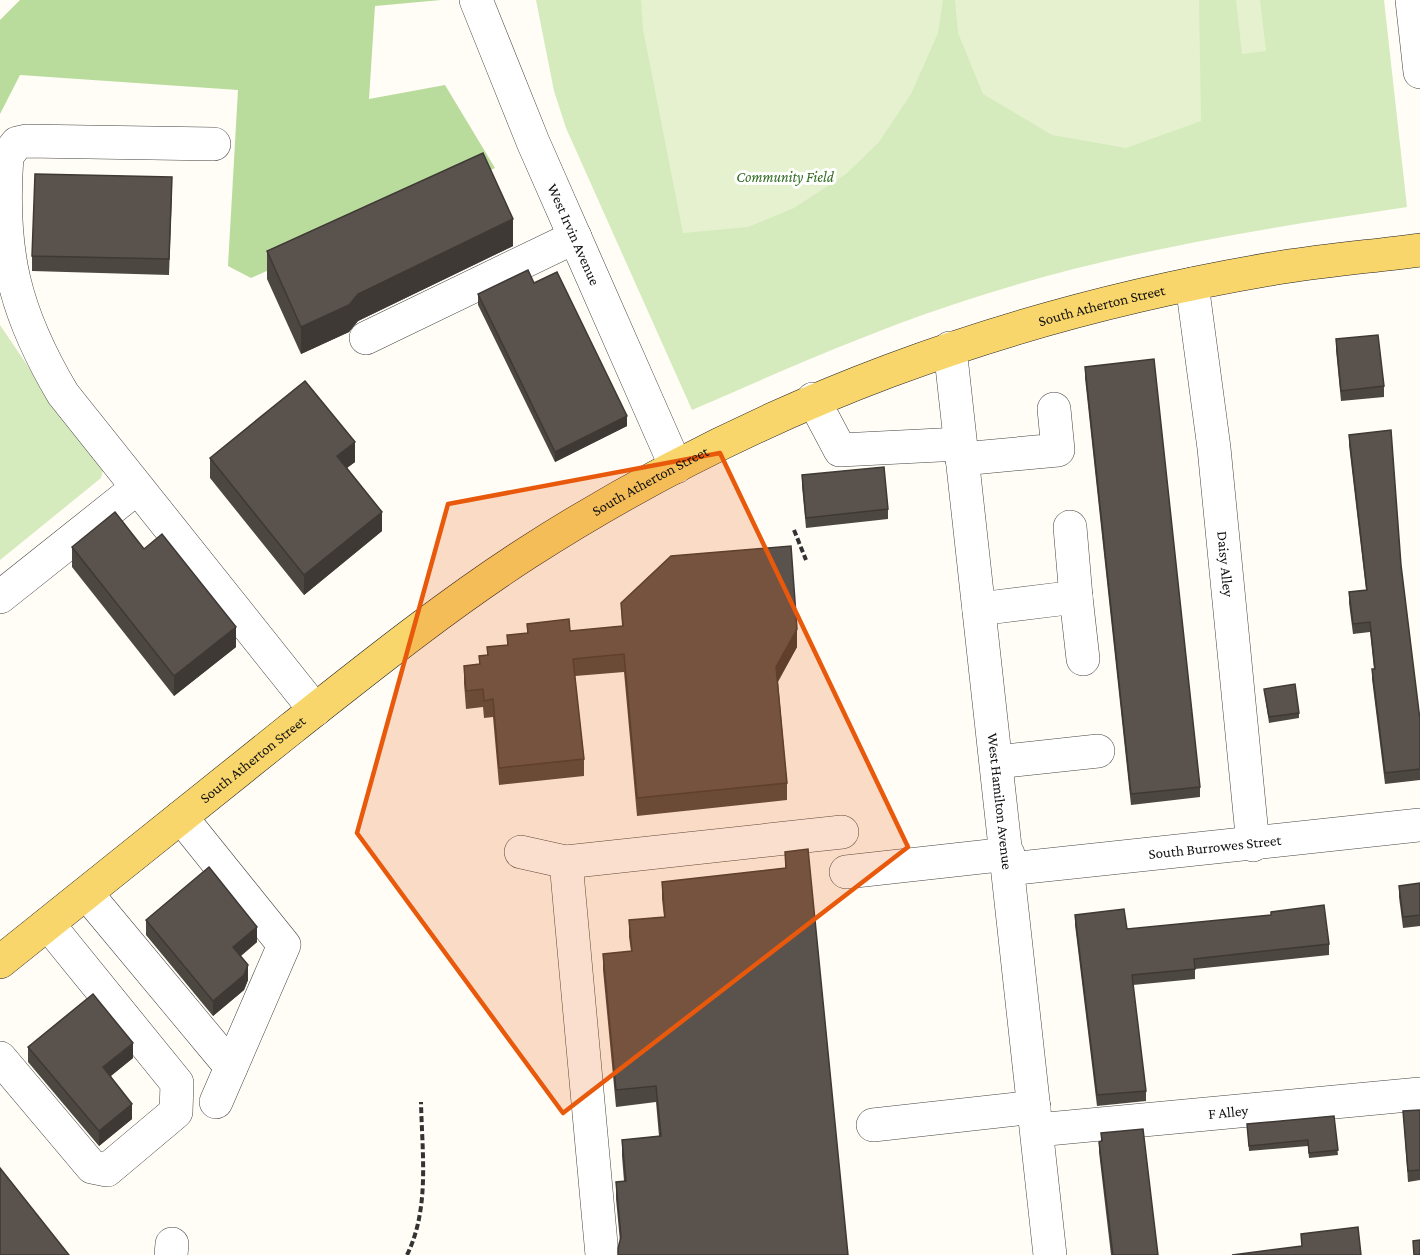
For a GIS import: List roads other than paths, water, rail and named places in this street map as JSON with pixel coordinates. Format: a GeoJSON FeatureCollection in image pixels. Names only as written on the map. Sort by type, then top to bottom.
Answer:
{"type":"FeatureCollection","features":[{"type":"Feature","properties":{"kind":"main road","name":"South Atherton Street"},"geometry":{"type":"LineString","coordinates":[[0,962],[423,626],[525,554],[676,466],[813,399],[950,348],[1092,307],[1192,284],[1287,267],[1420,250]]}},
{"type":"Feature","properties":{"kind":"street","name":"West Irvin Avenue"},"geometry":{"type":"LineString","coordinates":[[476,0],[575,237],[676,466]]}},
{"type":"Feature","properties":{"kind":"street"},"geometry":{"type":"LineString","coordinates":[[1412,0],[1420,72]]}},
{"type":"Feature","properties":{"kind":"street"},"geometry":{"type":"LineString","coordinates":[[214,144],[26,141],[17,143],[7,156],[7,255],[22,315],[37,351],[63,394],[315,710]]}},
{"type":"Feature","properties":{"kind":"street"},"geometry":{"type":"LineString","coordinates":[[366,338],[575,237]]}},
{"type":"Feature","properties":{"kind":"street","name":"Daisy Alley"},"geometry":{"type":"LineString","coordinates":[[1192,284],[1214,448],[1253,845]]}},
{"type":"Feature","properties":{"kind":"street","name":"West Hamilton Avenue"},"geometry":{"type":"LineString","coordinates":[[950,348],[1009,861],[1024,1033],[1036,1119],[1050,1255]]}},
{"type":"Feature","properties":{"kind":"street"},"geometry":{"type":"LineString","coordinates":[[813,399],[840,450],[961,452],[1058,450],[1054,409]]}},
{"type":"Feature","properties":{"kind":"street"},"geometry":{"type":"LineString","coordinates":[[0,597],[137,488]]}},
{"type":"Feature","properties":{"kind":"street"},"geometry":{"type":"LineString","coordinates":[[1070,527],[1083,659]]}},
{"type":"Feature","properties":{"kind":"street"},"geometry":{"type":"LineString","coordinates":[[979,609],[1076,597]]}},
{"type":"Feature","properties":{"kind":"street"},"geometry":{"type":"LineString","coordinates":[[997,762],[1098,751]]}},
{"type":"Feature","properties":{"kind":"street"},"geometry":{"type":"LineString","coordinates":[[181,817],[284,945],[216,1102]]}},
{"type":"Feature","properties":{"kind":"street","name":"South Burrowes Street"},"geometry":{"type":"LineString","coordinates":[[846,872],[1253,845],[1420,825]]}},
{"type":"Feature","properties":{"kind":"street"},"geometry":{"type":"LineString","coordinates":[[521,852],[566,861],[842,832]]}},
{"type":"Feature","properties":{"kind":"street"},"geometry":{"type":"LineString","coordinates":[[566,861],[602,1255]]}},
{"type":"Feature","properties":{"kind":"street"},"geometry":{"type":"LineString","coordinates":[[87,894],[231,1067]]}},
{"type":"Feature","properties":{"kind":"street"},"geometry":{"type":"LineString","coordinates":[[0,1058],[92,1167],[107,1170],[176,1112],[177,1083],[48,924]]}},
{"type":"Feature","properties":{"kind":"street","name":"F Alley"},"geometry":{"type":"LineString","coordinates":[[873,1125],[1036,1119],[1420,1094]]}},
{"type":"Feature","properties":{"kind":"park label","name":"Community Field"},"geometry":{"type":"Point","coordinates":[785,177]}}]}
